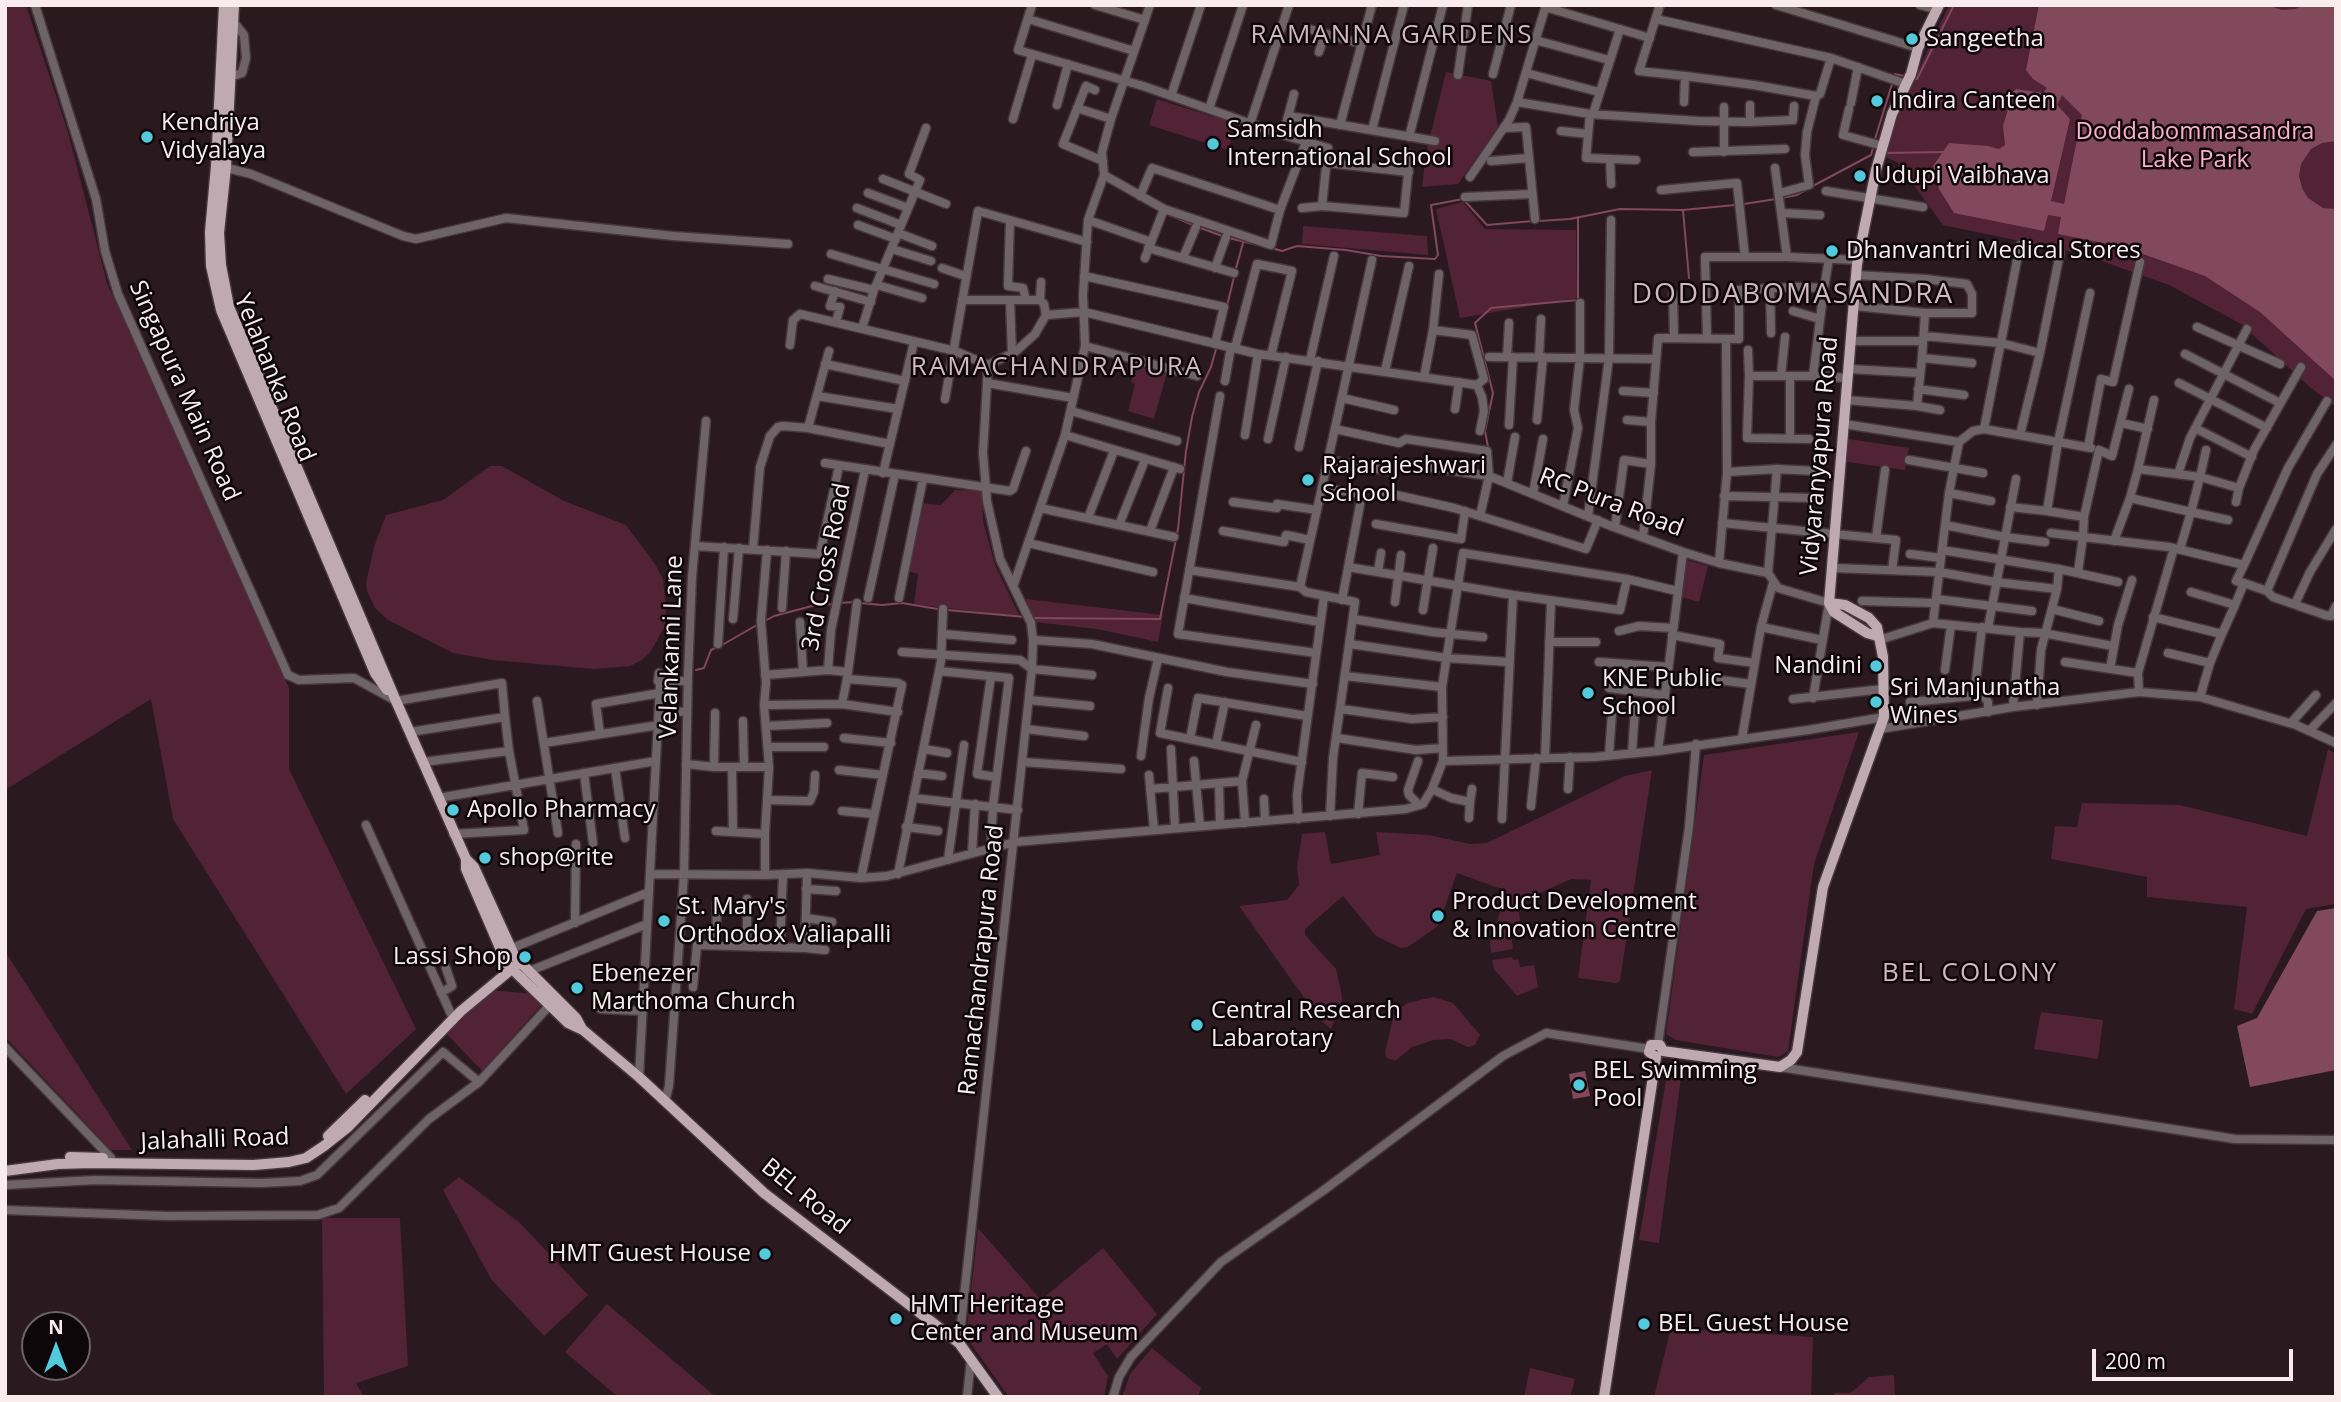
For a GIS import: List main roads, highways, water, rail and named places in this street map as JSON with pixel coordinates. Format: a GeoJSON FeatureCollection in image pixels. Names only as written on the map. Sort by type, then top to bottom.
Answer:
{"type":"FeatureCollection","features":[{"type":"Feature","properties":{"kind":"main road","name":"Yelahanka Road"},"geometry":{"type":"LineString","coordinates":[[224,5],[219,233],[220,265],[229,307],[316,525],[466,859],[466,869],[513,961]]}},
{"type":"Feature","properties":{"kind":"main road","name":"Yelahanka Road"},"geometry":{"type":"LineString","coordinates":[[221,166],[234,5]]}},
{"type":"Feature","properties":{"kind":"main road","name":"Vidyaranyapura Road"},"geometry":{"type":"LineString","coordinates":[[1604,1397],[1656,1050],[1780,1068],[1797,1052],[1823,887],[1884,717],[1883,657],[1877,627],[1869,618],[1844,606],[1829,603],[1858,260],[1898,81],[1939,8]]}},
{"type":"Feature","properties":{"kind":"main road","name":"BEL Road"},"geometry":{"type":"LineString","coordinates":[[466,859],[474,867],[513,961],[548,1004],[568,1023],[583,1030],[639,1077],[764,1193],[959,1343],[998,1397]]}},
{"type":"Feature","properties":{"kind":"main road","name":"BEL Road"},"geometry":{"type":"LineString","coordinates":[[513,961],[576,1018],[583,1030]]}},
{"type":"Feature","properties":{"kind":"main road","name":"Jalahalli Road"},"geometry":{"type":"LineString","coordinates":[[5,1171],[111,1161],[256,1162],[289,1159],[304,1154],[346,1119],[451,1014],[513,961]]}},
{"type":"Feature","properties":{"kind":"main road","name":"Jalahalli Road"},"geometry":{"type":"LineString","coordinates":[[111,1161],[254,1165],[306,1158],[348,1127],[513,961]]}},
{"type":"Feature","properties":{"kind":"main road"},"geometry":{"type":"LineString","coordinates":[[5,1165],[65,1157],[111,1161]]}},
{"type":"Feature","properties":{"kind":"waterway"},"geometry":{"type":"LineString","coordinates":[[1916,79],[1954,5]]}},
{"type":"Feature","properties":{"kind":"waterway"},"geometry":{"type":"LineString","coordinates":[[1895,76],[1904,76]]}},
{"type":"Feature","properties":{"kind":"waterway"},"geometry":{"type":"LineString","coordinates":[[1875,139],[1893,81]]}},
{"type":"Feature","properties":{"kind":"waterway"},"geometry":{"type":"LineString","coordinates":[[1811,187],[1871,155],[1873,148]]}},
{"type":"Feature","properties":{"kind":"waterway"},"geometry":{"type":"LineString","coordinates":[[1885,153],[1943,152]]}},
{"type":"Feature","properties":{"kind":"waterway"},"geometry":{"type":"LineString","coordinates":[[1782,198],[1806,190]]}},
{"type":"Feature","properties":{"kind":"waterway"},"geometry":{"type":"LineString","coordinates":[[1272,248],[1282,251],[1297,246],[1435,259],[1438,255],[1431,205],[1463,199],[1487,225],[1533,221]]}},
{"type":"Feature","properties":{"kind":"waterway"},"geometry":{"type":"LineString","coordinates":[[1744,204],[1776,199]]}},
{"type":"Feature","properties":{"kind":"waterway"},"geometry":{"type":"LineString","coordinates":[[1539,221],[1570,219],[1620,209],[1683,210],[1735,205]]}},
{"type":"Feature","properties":{"kind":"waterway"},"geometry":{"type":"LineString","coordinates":[[1683,210],[1689,278]]}},
{"type":"Feature","properties":{"kind":"waterway"},"geometry":{"type":"LineString","coordinates":[[1169,215],[1193,225]]}},
{"type":"Feature","properties":{"kind":"waterway"},"geometry":{"type":"LineString","coordinates":[[1488,447],[1485,431],[1493,393],[1475,323],[1491,308],[1578,300],[1578,217]]}},
{"type":"Feature","properties":{"kind":"waterway"},"geometry":{"type":"LineString","coordinates":[[1198,227],[1222,236]]}},
{"type":"Feature","properties":{"kind":"waterway"},"geometry":{"type":"LineString","coordinates":[[1228,238],[1263,246]]}},
{"type":"Feature","properties":{"kind":"waterway"},"geometry":{"type":"LineString","coordinates":[[1235,272],[1243,243]]}},
{"type":"Feature","properties":{"kind":"waterway"},"geometry":{"type":"LineString","coordinates":[[1227,306],[1234,277]]}},
{"type":"Feature","properties":{"kind":"waterway"},"geometry":{"type":"LineString","coordinates":[[1031,618],[1160,619],[1178,529],[1192,417],[1216,349]]}},
{"type":"Feature","properties":{"kind":"waterway"},"geometry":{"type":"LineString","coordinates":[[839,603],[855,602]]}},
{"type":"Feature","properties":{"kind":"waterway"},"geometry":{"type":"LineString","coordinates":[[860,603],[902,603],[938,609]]}},
{"type":"Feature","properties":{"kind":"waterway"},"geometry":{"type":"LineString","coordinates":[[765,621],[812,606],[834,604]]}},
{"type":"Feature","properties":{"kind":"waterway"},"geometry":{"type":"LineString","coordinates":[[947,610],[1025,617]]}},
{"type":"Feature","properties":{"kind":"waterway"},"geometry":{"type":"LineString","coordinates":[[722,645],[757,625]]}},
{"type":"Feature","properties":{"kind":"waterway"},"geometry":{"type":"LineString","coordinates":[[696,670],[704,668],[711,650],[717,647]]}},
{"type":"Feature","properties":{"kind":"place","name":"Sangeetha"},"geometry":{"type":"Point","coordinates":[1912,39]}},
{"type":"Feature","properties":{"kind":"place","name":"Indira Canteen"},"geometry":{"type":"Point","coordinates":[1877,101]}},
{"type":"Feature","properties":{"kind":"place","name":"Kendriya Vidyalaya"},"geometry":{"type":"Point","coordinates":[147,137]}},
{"type":"Feature","properties":{"kind":"place","name":"Samsidh International School"},"geometry":{"type":"Point","coordinates":[1213,144]}},
{"type":"Feature","properties":{"kind":"place","name":"Udupi Vaibhava"},"geometry":{"type":"Point","coordinates":[1860,176]}},
{"type":"Feature","properties":{"kind":"place","name":"Dhanvantri Medical Stores"},"geometry":{"type":"Point","coordinates":[1832,251]}},
{"type":"Feature","properties":{"kind":"place","name":"Rajarajeshwari School"},"geometry":{"type":"Point","coordinates":[1308,480]}},
{"type":"Feature","properties":{"kind":"place","name":"Nandini"},"geometry":{"type":"Point","coordinates":[1876,666]}},
{"type":"Feature","properties":{"kind":"place","name":"KNE Public School"},"geometry":{"type":"Point","coordinates":[1588,693]}},
{"type":"Feature","properties":{"kind":"place","name":"Sri Manjunatha Wines"},"geometry":{"type":"Point","coordinates":[1876,702]}},
{"type":"Feature","properties":{"kind":"place","name":"Apollo Pharmacy"},"geometry":{"type":"Point","coordinates":[453,810]}},
{"type":"Feature","properties":{"kind":"place","name":"shop@rite"},"geometry":{"type":"Point","coordinates":[485,858]}},
{"type":"Feature","properties":{"kind":"place","name":"Product Development & Innovation Centre"},"geometry":{"type":"Point","coordinates":[1438,916]}},
{"type":"Feature","properties":{"kind":"place","name":"St. Mary's Orthodox Valiapalli"},"geometry":{"type":"Point","coordinates":[664,921]}},
{"type":"Feature","properties":{"kind":"place","name":"Lassi Shop"},"geometry":{"type":"Point","coordinates":[525,957]}},
{"type":"Feature","properties":{"kind":"place","name":"Ebenezer Marthoma Church"},"geometry":{"type":"Point","coordinates":[577,988]}},
{"type":"Feature","properties":{"kind":"place","name":"Central Research Labarotary"},"geometry":{"type":"Point","coordinates":[1197,1025]}},
{"type":"Feature","properties":{"kind":"place","name":"BEL Swimming Pool"},"geometry":{"type":"Point","coordinates":[1579,1085]}},
{"type":"Feature","properties":{"kind":"place","name":"HMT Guest House"},"geometry":{"type":"Point","coordinates":[765,1254]}},
{"type":"Feature","properties":{"kind":"place","name":"HMT Heritage Center and Museum"},"geometry":{"type":"Point","coordinates":[896,1319]}},
{"type":"Feature","properties":{"kind":"place","name":"BEL Guest House"},"geometry":{"type":"Point","coordinates":[1644,1324]}},
{"type":"Feature","properties":{"kind":"district","name":"RAMANNA GARDENS"},"geometry":{"type":"Point","coordinates":[1392,36]}},
{"type":"Feature","properties":{"kind":"district","name":"DODDABOMASANDRA"},"geometry":{"type":"Point","coordinates":[1793,295]}},
{"type":"Feature","properties":{"kind":"district","name":"RAMACHANDRAPURA"},"geometry":{"type":"Point","coordinates":[1057,368]}},
{"type":"Feature","properties":{"kind":"district","name":"BEL COLONY"},"geometry":{"type":"Point","coordinates":[1970,974]}},
{"type":"Feature","properties":{"kind":"park label","name":"Doddabommasandra Lake Park"},"geometry":{"type":"Point","coordinates":[2195,146]}}]}
